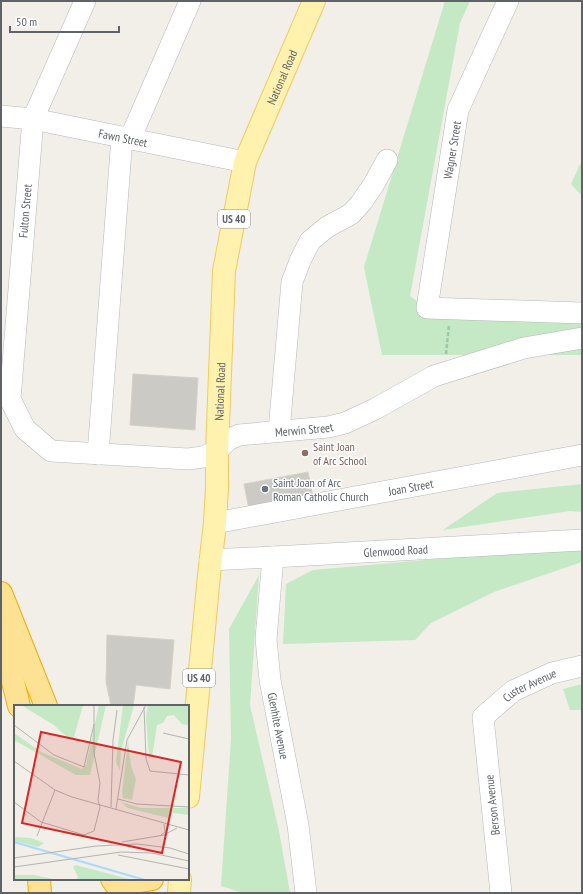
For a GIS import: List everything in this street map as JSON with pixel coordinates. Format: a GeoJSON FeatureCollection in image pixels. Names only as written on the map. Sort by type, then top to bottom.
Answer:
{"type":"FeatureCollection","features":[{"type":"Feature","properties":{"kind":"highway"},"geometry":{"type":"LineString","coordinates":[[1,593],[46,705]]}},
{"type":"Feature","properties":{"kind":"highway"},"geometry":{"type":"LineString","coordinates":[[1,633],[19,705]]}},
{"type":"Feature","properties":{"kind":"highway"},"geometry":{"type":"LineString","coordinates":[[40,880],[40,893]]}},
{"type":"Feature","properties":{"kind":"highway"},"geometry":{"type":"LineString","coordinates":[[113,880],[122,893]]}},
{"type":"Feature","properties":{"kind":"highway"},"geometry":{"type":"LineString","coordinates":[[132,880],[135,882],[146,880]]}},
{"type":"Feature","properties":{"kind":"main road","name":"National Road"},"geometry":{"type":"LineString","coordinates":[[189,786],[210,560],[215,523],[216,451],[224,271],[245,162],[314,1]]}},
{"type":"Feature","properties":{"kind":"main road"},"geometry":{"type":"LineString","coordinates":[[178,893],[180,880]]}},
{"type":"Feature","properties":{"kind":"street","name":"Fulton Street"},"geometry":{"type":"LineString","coordinates":[[25,429],[10,399],[33,119],[85,1]]}},
{"type":"Feature","properties":{"kind":"street"},"geometry":{"type":"LineString","coordinates":[[98,454],[126,138],[190,1]]}},
{"type":"Feature","properties":{"kind":"street","name":"Wagner Street"},"geometry":{"type":"LineString","coordinates":[[450,309],[427,308],[458,110],[508,1]]}},
{"type":"Feature","properties":{"kind":"street","name":"Fawn Street"},"geometry":{"type":"LineString","coordinates":[[1,116],[33,119],[245,162]]}},
{"type":"Feature","properties":{"kind":"street"},"geometry":{"type":"LineString","coordinates":[[279,431],[292,282],[300,261],[310,241],[327,227],[350,214],[361,203],[374,184],[387,160]]}},
{"type":"Feature","properties":{"kind":"street"},"geometry":{"type":"LineString","coordinates":[[450,309],[582,313]]}},
{"type":"Feature","properties":{"kind":"street","name":"Merwin Street"},"geometry":{"type":"LineString","coordinates":[[25,429],[50,451],[188,458],[203,457],[216,451],[228,440],[239,435],[328,427],[345,423],[376,409],[434,376],[444,372],[524,348],[582,338]]}},
{"type":"Feature","properties":{"kind":"street","name":"Joan Street"},"geometry":{"type":"LineString","coordinates":[[215,523],[582,455]]}},
{"type":"Feature","properties":{"kind":"street","name":"Glenwood Road"},"geometry":{"type":"LineString","coordinates":[[210,560],[582,540]]}},
{"type":"Feature","properties":{"kind":"street","name":"Glenhite Avenue"},"geometry":{"type":"LineString","coordinates":[[273,557],[266,639],[270,680],[298,825],[306,893]]}},
{"type":"Feature","properties":{"kind":"street","name":"Custer Avenue"},"geometry":{"type":"LineString","coordinates":[[483,716],[513,691],[552,673],[582,666]]}},
{"type":"Feature","properties":{"kind":"street","name":"Berson Avenue"},"geometry":{"type":"LineString","coordinates":[[483,716],[501,893]]}},
{"type":"Feature","properties":{"kind":"path"},"geometry":{"type":"LineString","coordinates":[[444,372],[450,309]]}},
{"type":"Feature","properties":{"kind":"green space"},"geometry":{"type":"Polygon","coordinates":[[[445,1],[470,1],[460,23],[410,296],[436,315],[582,321],[582,355],[382,355],[364,267],[445,1]]]}},
{"type":"Feature","properties":{"kind":"green space"},"geometry":{"type":"Polygon","coordinates":[[[582,160],[582,196],[571,184],[582,160]]]}},
{"type":"Feature","properties":{"kind":"green space"},"geometry":{"type":"Polygon","coordinates":[[[582,484],[582,512],[570,511],[443,530],[497,493],[582,484]]]}},
{"type":"Feature","properties":{"kind":"green space"},"geometry":{"type":"Polygon","coordinates":[[[582,546],[582,562],[494,592],[431,623],[415,640],[283,644],[286,584],[313,570],[582,546]]]}},
{"type":"Feature","properties":{"kind":"green space"},"geometry":{"type":"Polygon","coordinates":[[[259,575],[250,705],[279,831],[290,893],[243,893],[221,886],[231,739],[229,629],[259,575]]]}},
{"type":"Feature","properties":{"kind":"green space"},"geometry":{"type":"Polygon","coordinates":[[[582,684],[582,710],[570,710],[563,689],[582,684]]]}},
{"type":"Feature","properties":{"kind":"building"},"geometry":{"type":"Polygon","coordinates":[[[133,374],[198,378],[195,430],[130,425],[133,374]]]}},
{"type":"Feature","properties":{"kind":"building"},"geometry":{"type":"Polygon","coordinates":[[[308,472],[313,497],[249,509],[244,484],[308,472]]]}},
{"type":"Feature","properties":{"kind":"building"},"geometry":{"type":"Polygon","coordinates":[[[107,635],[174,640],[170,689],[136,685],[133,705],[111,705],[106,682],[107,635]]]}},
{"type":"Feature","properties":{"kind":"place","name":"Saint Joan of Arc School"},"geometry":{"type":"Point","coordinates":[305,453]}},
{"type":"Feature","properties":{"kind":"place","name":"Saint Joan of Arc Roman Catholic Church"},"geometry":{"type":"Point","coordinates":[265,489]}}]}
